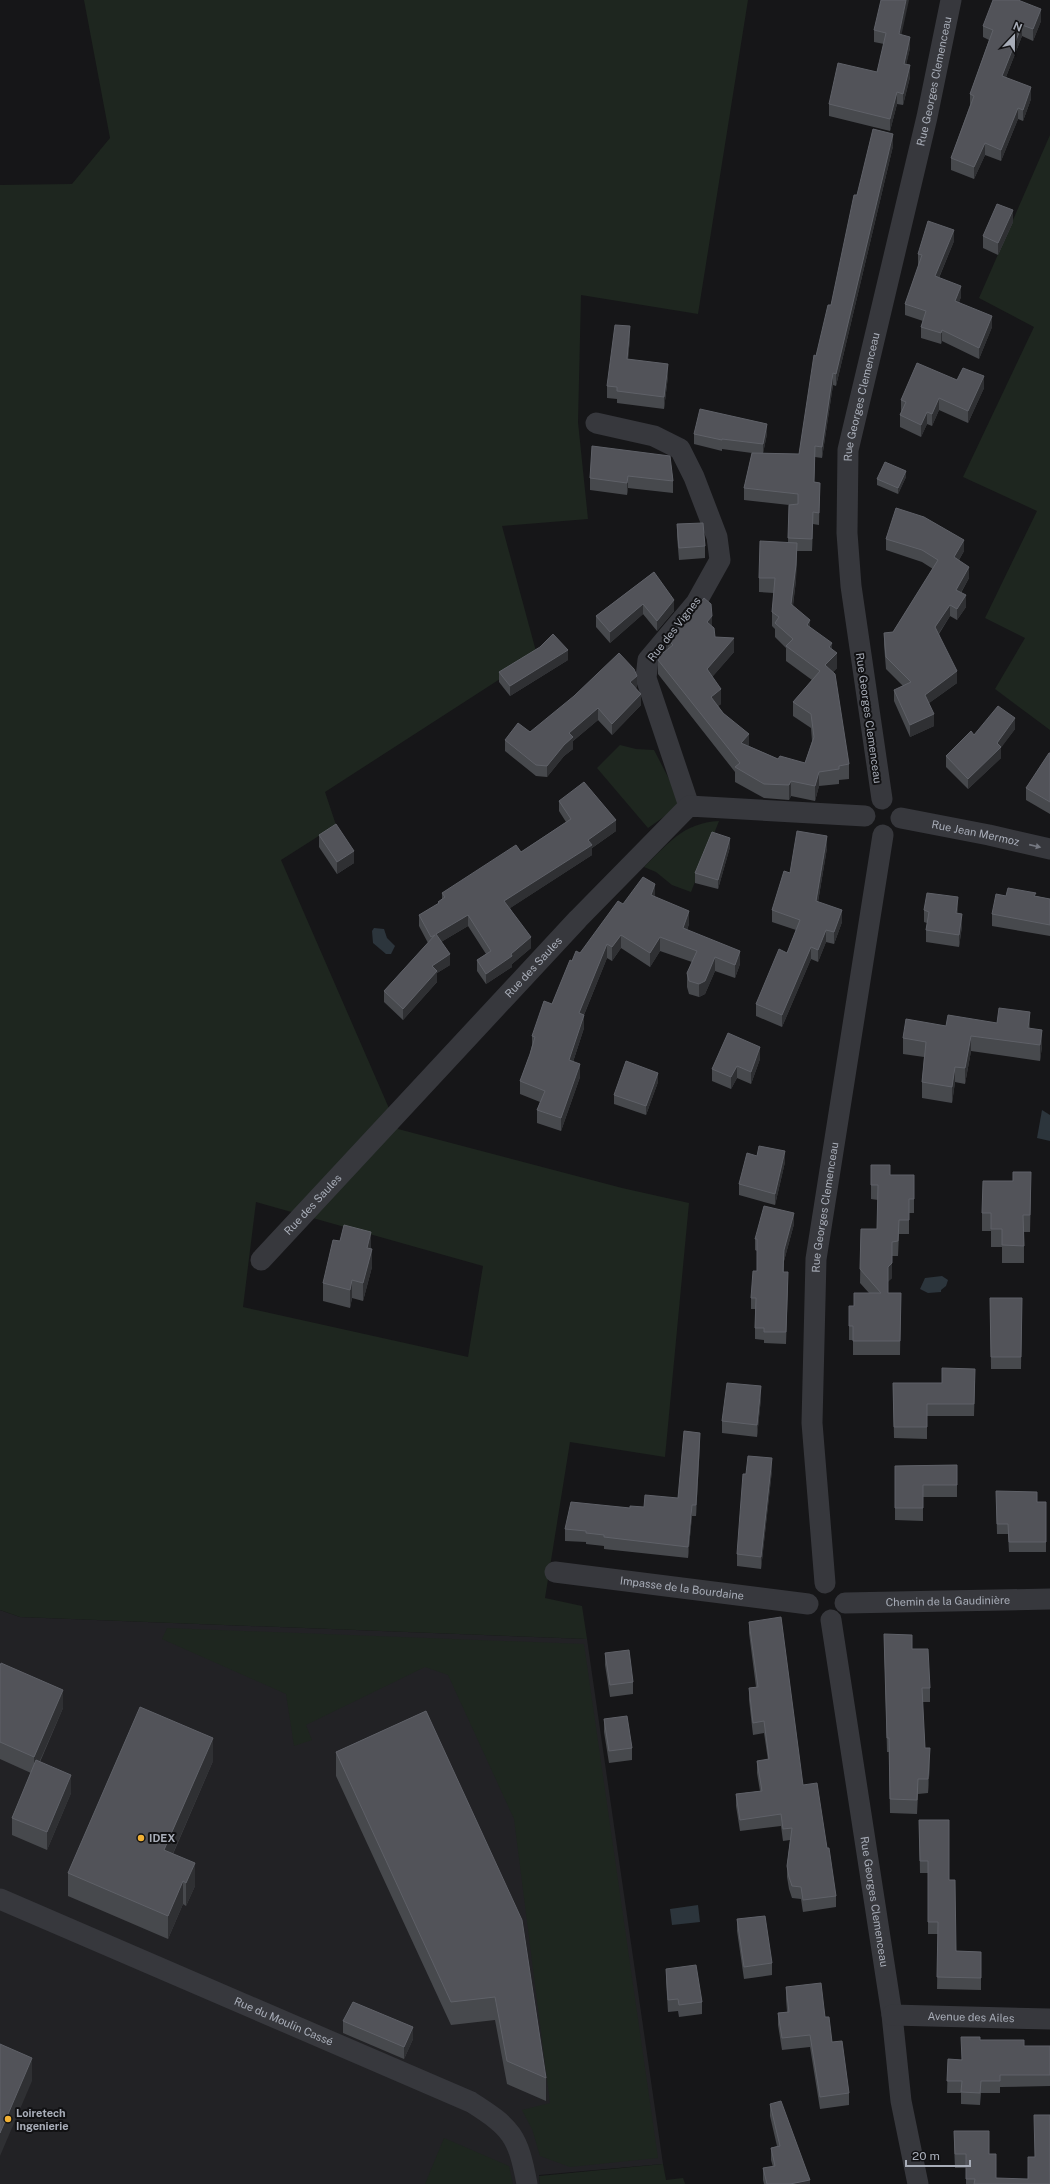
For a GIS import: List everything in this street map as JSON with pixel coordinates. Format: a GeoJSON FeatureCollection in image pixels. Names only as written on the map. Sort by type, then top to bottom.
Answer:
{"type":"FeatureCollection","features":[{"type":"Feature","properties":{"kind":"street","name":"Rue Georges Clemenceau"},"geometry":{"type":"LineString","coordinates":[[882,799],[851,586],[846,533],[848,450],[927,117],[951,0]]}},
{"type":"Feature","properties":{"kind":"street","name":"Rue des Vignes"},"geometry":{"type":"LineString","coordinates":[[596,423],[654,436],[680,449],[694,477],[717,537],[720,560],[696,603],[648,660],[646,678],[689,806]]}},
{"type":"Feature","properties":{"kind":"street"},"geometry":{"type":"LineString","coordinates":[[882,799],[894,803],[898,807],[901,818],[896,830],[892,833],[883,835],[872,831],[868,827],[865,816],[870,805],[882,799]]}},
{"type":"Feature","properties":{"kind":"street"},"geometry":{"type":"LineString","coordinates":[[689,806],[865,816]]}},
{"type":"Feature","properties":{"kind":"street","name":"Rue des Saules"},"geometry":{"type":"LineString","coordinates":[[261,1260],[578,919],[689,806]]}},
{"type":"Feature","properties":{"kind":"street","name":"Rue Jean Mermoz"},"geometry":{"type":"LineString","coordinates":[[901,818],[989,835],[1050,849]]}},
{"type":"Feature","properties":{"kind":"street","name":"Rue Georges Clemenceau"},"geometry":{"type":"LineString","coordinates":[[825,1583],[812,1422],[816,1259],[883,835]]}},
{"type":"Feature","properties":{"kind":"street","name":"Impasse de la Bourdaine"},"geometry":{"type":"LineString","coordinates":[[555,1572],[808,1604]]}},
{"type":"Feature","properties":{"kind":"street"},"geometry":{"type":"LineString","coordinates":[[825,1583],[837,1586],[844,1597],[845,1603],[840,1614],[831,1620],[819,1618],[814,1615],[808,1604],[811,1592],[816,1587],[825,1583]]}},
{"type":"Feature","properties":{"kind":"street","name":"Chemin de la Gaudinière"},"geometry":{"type":"LineString","coordinates":[[845,1603],[1050,1599]]}},
{"type":"Feature","properties":{"kind":"street","name":"Rue Georges Clemenceau"},"geometry":{"type":"LineString","coordinates":[[831,1620],[892,2015],[901,2101],[918,2184]]}},
{"type":"Feature","properties":{"kind":"street","name":"Rue du Moulin Cassé"},"geometry":{"type":"LineString","coordinates":[[0,1899],[471,2102],[496,2118],[515,2138],[523,2163],[527,2184]]}},
{"type":"Feature","properties":{"kind":"street","name":"Avenue des Ailes"},"geometry":{"type":"LineString","coordinates":[[892,2015],[1050,2020]]}},
{"type":"Feature","properties":{"kind":"shaded area"},"geometry":{"type":"Polygon","coordinates":[[[84,0],[748,0],[698,314],[581,295],[578,422],[588,519],[502,526],[537,655],[325,792],[336,825],[281,860],[398,1129],[622,1188],[689,1203],[665,1457],[570,1442],[545,1598],[582,1606],[587,1639],[20,1617],[0,1610],[0,185],[72,184],[110,138],[84,0]],[[256,1202],[243,1307],[468,1357],[483,1266],[256,1202]]]}},
{"type":"Feature","properties":{"kind":"shaded area"},"geometry":{"type":"Polygon","coordinates":[[[1050,135],[1050,730],[995,689],[1025,638],[985,618],[1037,511],[963,477],[1034,327],[979,298],[1050,135]]]}},
{"type":"Feature","properties":{"kind":"shaded area"},"geometry":{"type":"Polygon","coordinates":[[[620,745],[636,749],[654,750],[682,804],[648,828],[597,768],[620,745]]]}},
{"type":"Feature","properties":{"kind":"shaded area"},"geometry":{"type":"Polygon","coordinates":[[[719,821],[691,892],[672,885],[656,872],[644,867],[669,842],[686,830],[706,823],[719,821]]]}},
{"type":"Feature","properties":{"kind":"shaded area"},"geometry":{"type":"Polygon","coordinates":[[[374,928],[384,929],[387,938],[395,946],[391,954],[386,954],[373,943],[372,931],[374,928]]]}},
{"type":"Feature","properties":{"kind":"shaded area"},"geometry":{"type":"Polygon","coordinates":[[[1042,1110],[1050,1115],[1050,1141],[1037,1138],[1042,1110]]]}},
{"type":"Feature","properties":{"kind":"shaded area"},"geometry":{"type":"Polygon","coordinates":[[[942,1276],[948,1280],[946,1286],[941,1290],[941,1292],[928,1293],[920,1289],[925,1278],[942,1276]]]}},
{"type":"Feature","properties":{"kind":"shaded area"},"geometry":{"type":"Polygon","coordinates":[[[0,1610],[20,1617],[587,1639],[663,2164],[539,2175],[540,2184],[0,2184],[0,1610]]]}},
{"type":"Feature","properties":{"kind":"shaded area"},"geometry":{"type":"Polygon","coordinates":[[[167,1628],[584,1644],[658,2158],[570,2167],[540,2156],[532,2129],[522,2110],[550,2103],[514,1819],[448,1675],[425,1667],[306,1725],[312,1740],[294,1746],[286,1694],[162,1639],[167,1628]]]}},
{"type":"Feature","properties":{"kind":"shaded area"},"geometry":{"type":"Polygon","coordinates":[[[698,1905],[700,1922],[672,1925],[670,1909],[698,1905]]]}},
{"type":"Feature","properties":{"kind":"shaded area"},"geometry":{"type":"Polygon","coordinates":[[[444,2138],[509,2166],[513,2184],[425,2184],[444,2138]]]}},
{"type":"Feature","properties":{"kind":"shaded area"},"geometry":{"type":"Polygon","coordinates":[[[663,2164],[666,2180],[683,2178],[685,2184],[540,2184],[539,2176],[663,2164]]]}},
{"type":"Feature","properties":{"kind":"building"},"geometry":{"type":"Polygon","coordinates":[[[881,0],[906,0],[899,34],[910,37],[904,64],[910,65],[903,94],[897,92],[890,119],[829,104],[838,63],[877,72],[886,33],[874,30],[881,0]]]}},
{"type":"Feature","properties":{"kind":"building"},"geometry":{"type":"Polygon","coordinates":[[[993,0],[1018,0],[1041,9],[1033,29],[1022,25],[1002,76],[1031,87],[1023,110],[1018,108],[1001,150],[985,143],[974,167],[951,158],[974,96],[970,94],[993,30],[983,26],[993,0]]]}},
{"type":"Feature","properties":{"kind":"building"},"geometry":{"type":"Polygon","coordinates":[[[873,129],[893,134],[836,374],[833,373],[822,447],[815,446],[814,482],[820,483],[819,513],[813,512],[812,539],[788,538],[789,505],[798,504],[798,494],[744,488],[752,453],[799,454],[814,355],[816,356],[828,305],[831,305],[854,195],[857,195],[873,129]]]}},
{"type":"Feature","properties":{"kind":"building"},"geometry":{"type":"Polygon","coordinates":[[[997,204],[1013,210],[998,243],[983,236],[997,204]]]}},
{"type":"Feature","properties":{"kind":"building"},"geometry":{"type":"Polygon","coordinates":[[[928,221],[954,230],[935,276],[961,286],[955,301],[992,316],[979,348],[942,330],[941,333],[921,327],[926,311],[905,304],[922,255],[918,254],[928,221]]]}},
{"type":"Feature","properties":{"kind":"building"},"geometry":{"type":"Polygon","coordinates":[[[615,325],[630,326],[627,359],[668,364],[664,397],[617,391],[617,387],[607,386],[615,325]]]}},
{"type":"Feature","properties":{"kind":"building"},"geometry":{"type":"Polygon","coordinates":[[[917,363],[957,380],[963,368],[984,376],[968,411],[939,398],[932,414],[927,412],[921,425],[900,415],[906,402],[901,400],[917,363]]]}},
{"type":"Feature","properties":{"kind":"building"},"geometry":{"type":"Polygon","coordinates":[[[700,409],[767,424],[763,444],[722,440],[694,434],[700,409]]]}},
{"type":"Feature","properties":{"kind":"building"},"geometry":{"type":"Polygon","coordinates":[[[592,446],[670,456],[673,481],[628,476],[627,483],[590,478],[592,446]]]}},
{"type":"Feature","properties":{"kind":"building"},"geometry":{"type":"Polygon","coordinates":[[[885,462],[906,471],[898,488],[877,479],[885,462]]]}},
{"type":"Feature","properties":{"kind":"building"},"geometry":{"type":"Polygon","coordinates":[[[896,508],[924,517],[964,540],[954,557],[969,567],[956,590],[966,595],[957,609],[950,605],[935,627],[957,671],[925,695],[934,714],[910,725],[894,690],[911,682],[886,657],[884,633],[893,632],[938,560],[922,550],[886,539],[896,508]]]}},
{"type":"Feature","properties":{"kind":"building"},"geometry":{"type":"Polygon","coordinates":[[[703,523],[705,546],[679,548],[677,524],[703,523]]]}},
{"type":"Feature","properties":{"kind":"building"},"geometry":{"type":"Polygon","coordinates":[[[760,541],[797,543],[791,604],[810,620],[807,625],[832,643],[829,647],[837,653],[825,665],[835,674],[849,764],[839,766],[839,769],[819,772],[815,786],[791,781],[789,785],[764,784],[735,767],[740,763],[658,660],[659,656],[673,645],[668,640],[704,598],[711,604],[712,616],[707,622],[714,628],[715,637],[734,638],[707,669],[721,689],[711,697],[723,713],[749,734],[741,743],[778,759],[780,756],[805,763],[814,737],[811,714],[793,702],[820,671],[786,646],[793,639],[775,623],[779,617],[772,612],[775,578],[759,578],[760,541]]]}},
{"type":"Feature","properties":{"kind":"building"},"geometry":{"type":"Polygon","coordinates":[[[654,572],[674,600],[657,621],[643,604],[610,632],[596,616],[654,572]]]}},
{"type":"Feature","properties":{"kind":"building"},"geometry":{"type":"Polygon","coordinates":[[[553,634],[568,650],[510,686],[499,672],[540,647],[553,634]]]}},
{"type":"Feature","properties":{"kind":"building"},"geometry":{"type":"Polygon","coordinates":[[[619,653],[634,669],[637,676],[630,682],[641,694],[612,724],[598,708],[569,733],[573,737],[564,745],[547,766],[536,765],[505,740],[518,723],[530,732],[574,696],[619,653]]]}},
{"type":"Feature","properties":{"kind":"building"},"geometry":{"type":"Polygon","coordinates":[[[998,706],[1015,718],[997,743],[1001,747],[968,779],[946,756],[971,731],[974,735],[998,706]]]}},
{"type":"Feature","properties":{"kind":"building"},"geometry":{"type":"Polygon","coordinates":[[[1050,753],[1050,802],[1026,788],[1050,753]]]}},
{"type":"Feature","properties":{"kind":"building"},"geometry":{"type":"Polygon","coordinates":[[[584,782],[616,820],[588,840],[592,845],[504,901],[531,937],[511,954],[512,956],[486,974],[477,960],[491,951],[468,915],[436,934],[450,954],[432,966],[437,971],[403,1009],[384,991],[435,935],[431,937],[419,915],[439,903],[438,902],[445,897],[442,893],[516,845],[521,852],[571,819],[559,801],[584,782]]]}},
{"type":"Feature","properties":{"kind":"building"},"geometry":{"type":"Polygon","coordinates":[[[336,824],[354,851],[337,862],[319,835],[336,824]]]}},
{"type":"Feature","properties":{"kind":"building"},"geometry":{"type":"Polygon","coordinates":[[[797,831],[827,836],[816,901],[842,910],[834,932],[826,930],[818,950],[811,947],[782,1015],[756,1004],[779,949],[787,953],[800,920],[772,910],[784,871],[790,873],[797,831]]]}},
{"type":"Feature","properties":{"kind":"building"},"geometry":{"type":"Polygon","coordinates":[[[712,832],[730,838],[718,880],[695,873],[712,832]]]}},
{"type":"Feature","properties":{"kind":"building"},"geometry":{"type":"Polygon","coordinates":[[[643,877],[655,884],[651,895],[689,911],[683,928],[740,951],[735,965],[715,957],[705,981],[699,984],[689,981],[687,973],[697,951],[660,937],[650,953],[621,935],[612,947],[607,944],[579,1013],[584,1015],[569,1060],[580,1064],[561,1118],[537,1110],[545,1091],[520,1081],[530,1054],[535,1037],[532,1036],[544,1001],[552,1004],[570,960],[572,961],[576,951],[580,953],[618,901],[623,904],[643,877]]]}},
{"type":"Feature","properties":{"kind":"building"},"geometry":{"type":"Polygon","coordinates":[[[1008,888],[1036,893],[1034,896],[1050,899],[1050,925],[992,914],[996,894],[1006,896],[1008,888]]]}},
{"type":"Feature","properties":{"kind":"building"},"geometry":{"type":"Polygon","coordinates":[[[927,893],[958,897],[956,913],[962,914],[959,935],[926,930],[929,912],[924,910],[927,893]]]}},
{"type":"Feature","properties":{"kind":"building"},"geometry":{"type":"Polygon","coordinates":[[[999,1008],[1030,1012],[1028,1028],[1042,1030],[1040,1045],[971,1036],[965,1068],[955,1067],[952,1087],[922,1082],[926,1042],[903,1038],[906,1019],[946,1026],[948,1015],[997,1023],[999,1008]]]}},
{"type":"Feature","properties":{"kind":"building"},"geometry":{"type":"Polygon","coordinates":[[[728,1033],[760,1047],[751,1072],[737,1066],[731,1077],[712,1069],[728,1033]]]}},
{"type":"Feature","properties":{"kind":"building"},"geometry":{"type":"Polygon","coordinates":[[[626,1061],[658,1073],[646,1106],[614,1095],[626,1061]]]}},
{"type":"Feature","properties":{"kind":"building"},"geometry":{"type":"Polygon","coordinates":[[[759,1146],[785,1151],[775,1194],[739,1184],[747,1153],[757,1156],[759,1146]]]}},
{"type":"Feature","properties":{"kind":"building"},"geometry":{"type":"Polygon","coordinates":[[[871,1165],[890,1165],[890,1175],[914,1175],[914,1199],[909,1199],[909,1220],[899,1220],[898,1241],[892,1242],[892,1263],[888,1267],[888,1293],[901,1293],[900,1341],[853,1341],[853,1326],[849,1326],[849,1306],[854,1306],[854,1293],[881,1293],[860,1269],[861,1229],[877,1229],[878,1185],[871,1185],[871,1165]]]}},
{"type":"Feature","properties":{"kind":"building"},"geometry":{"type":"Polygon","coordinates":[[[1013,1172],[1031,1172],[1030,1215],[1023,1215],[1024,1246],[1002,1245],[1002,1229],[991,1229],[991,1213],[982,1213],[983,1181],[1013,1181],[1013,1172]]]}},
{"type":"Feature","properties":{"kind":"building"},"geometry":{"type":"Polygon","coordinates":[[[764,1206],[794,1213],[784,1250],[783,1272],[788,1272],[786,1332],[764,1332],[764,1328],[755,1328],[756,1298],[751,1298],[753,1271],[757,1271],[757,1239],[755,1239],[764,1206]]]}},
{"type":"Feature","properties":{"kind":"building"},"geometry":{"type":"Polygon","coordinates":[[[344,1225],[371,1232],[367,1248],[372,1249],[363,1283],[352,1280],[350,1290],[323,1283],[333,1240],[340,1241],[344,1225]]]}},
{"type":"Feature","properties":{"kind":"building"},"geometry":{"type":"Polygon","coordinates":[[[990,1298],[1022,1298],[1021,1357],[991,1357],[990,1298]]]}},
{"type":"Feature","properties":{"kind":"building"},"geometry":{"type":"Polygon","coordinates":[[[942,1368],[975,1369],[974,1404],[927,1404],[927,1427],[894,1427],[893,1383],[942,1383],[942,1368]]]}},
{"type":"Feature","properties":{"kind":"building"},"geometry":{"type":"Polygon","coordinates":[[[727,1383],[761,1386],[757,1425],[722,1421],[727,1383]]]}},
{"type":"Feature","properties":{"kind":"building"},"geometry":{"type":"Polygon","coordinates":[[[684,1431],[700,1433],[696,1505],[692,1505],[688,1547],[604,1537],[604,1535],[586,1533],[586,1531],[565,1529],[571,1502],[630,1508],[630,1506],[644,1507],[645,1495],[678,1498],[684,1431]]]}},
{"type":"Feature","properties":{"kind":"building"},"geometry":{"type":"Polygon","coordinates":[[[748,1456],[772,1458],[761,1557],[737,1554],[743,1474],[746,1474],[748,1456]]]}},
{"type":"Feature","properties":{"kind":"building"},"geometry":{"type":"Polygon","coordinates":[[[957,1465],[957,1485],[923,1485],[923,1508],[895,1508],[895,1466],[957,1465]]]}},
{"type":"Feature","properties":{"kind":"building"},"geometry":{"type":"Polygon","coordinates":[[[996,1491],[1037,1492],[1037,1502],[1046,1502],[1046,1542],[1009,1542],[1008,1524],[997,1524],[996,1491]]]}},
{"type":"Feature","properties":{"kind":"building"},"geometry":{"type":"Polygon","coordinates":[[[781,1617],[803,1785],[817,1783],[836,1896],[803,1900],[801,1887],[792,1886],[787,1866],[792,1828],[783,1829],[781,1814],[740,1820],[736,1794],[762,1791],[757,1761],[769,1759],[764,1721],[753,1723],[749,1688],[758,1687],[749,1622],[781,1617]]]}},
{"type":"Feature","properties":{"kind":"building"},"geometry":{"type":"Polygon","coordinates":[[[884,1634],[912,1635],[912,1649],[928,1649],[930,1688],[922,1688],[925,1748],[930,1748],[928,1779],[918,1779],[917,1800],[890,1799],[889,1738],[887,1738],[884,1634]]]}},
{"type":"Feature","properties":{"kind":"building"},"geometry":{"type":"Polygon","coordinates":[[[629,1650],[633,1682],[610,1685],[605,1653],[629,1650]]]}},
{"type":"Feature","properties":{"kind":"building"},"geometry":{"type":"Polygon","coordinates":[[[1,1663],[63,1690],[34,1757],[0,1742],[1,1663]]]}},
{"type":"Feature","properties":{"kind":"building","name":"IDEX"},"geometry":{"type":"Polygon","coordinates":[[[140,1707],[213,1738],[164,1850],[195,1863],[186,1883],[183,1881],[168,1916],[68,1873],[140,1707]]]}},
{"type":"Feature","properties":{"kind":"building"},"geometry":{"type":"Polygon","coordinates":[[[426,1711],[522,1920],[546,2078],[507,2061],[495,1997],[451,2002],[336,1752],[426,1711]]]}},
{"type":"Feature","properties":{"kind":"building"},"geometry":{"type":"Polygon","coordinates":[[[627,1716],[632,1748],[609,1751],[604,1719],[627,1716]]]}},
{"type":"Feature","properties":{"kind":"building"},"geometry":{"type":"Polygon","coordinates":[[[36,1760],[71,1775],[47,1832],[12,1818],[36,1760]]]}},
{"type":"Feature","properties":{"kind":"building"},"geometry":{"type":"Polygon","coordinates":[[[919,1820],[949,1820],[949,1880],[955,1880],[956,1951],[981,1952],[981,1978],[937,1977],[938,1922],[928,1922],[928,1861],[920,1861],[919,1820]]]}},
{"type":"Feature","properties":{"kind":"building"},"geometry":{"type":"Polygon","coordinates":[[[765,1916],[772,1963],[744,1967],[737,1919],[765,1916]]]}},
{"type":"Feature","properties":{"kind":"building"},"geometry":{"type":"Polygon","coordinates":[[[696,1965],[702,2002],[679,2005],[678,1999],[668,2000],[666,1969],[696,1965]]]}},
{"type":"Feature","properties":{"kind":"building"},"geometry":{"type":"Polygon","coordinates":[[[821,1983],[825,2017],[829,2017],[832,2042],[842,2041],[849,2093],[820,2097],[810,2035],[782,2038],[778,2013],[789,2012],[786,1987],[821,1983]]]}},
{"type":"Feature","properties":{"kind":"building"},"geometry":{"type":"Polygon","coordinates":[[[353,2002],[413,2027],[404,2047],[343,2021],[353,2002]]]}},
{"type":"Feature","properties":{"kind":"building"},"geometry":{"type":"Polygon","coordinates":[[[961,2037],[980,2037],[980,2040],[1024,2040],[1024,2046],[1050,2046],[1050,2075],[1000,2075],[1000,2081],[981,2081],[980,2093],[961,2092],[962,2081],[947,2081],[948,2059],[962,2060],[961,2037]]]}},
{"type":"Feature","properties":{"kind":"building"},"geometry":{"type":"Polygon","coordinates":[[[0,2044],[32,2058],[0,2133],[0,2044]]]}},
{"type":"Feature","properties":{"kind":"building"},"geometry":{"type":"Polygon","coordinates":[[[781,2101],[810,2180],[790,2184],[767,2184],[763,2168],[775,2166],[771,2148],[780,2146],[770,2104],[781,2101]]]}},
{"type":"Feature","properties":{"kind":"building"},"geometry":{"type":"Polygon","coordinates":[[[1034,2115],[1050,2115],[1050,2184],[974,2184],[975,2179],[966,2179],[966,2154],[955,2154],[954,2131],[989,2131],[989,2154],[996,2154],[996,2178],[1028,2179],[1028,2157],[1035,2157],[1034,2115]]]}},
{"type":"Feature","properties":{"kind":"place","name":"IDEX"},"geometry":{"type":"Point","coordinates":[141,1838]}},
{"type":"Feature","properties":{"kind":"place","name":"Loiretech Ingenierie"},"geometry":{"type":"Point","coordinates":[8,2119]}}]}
